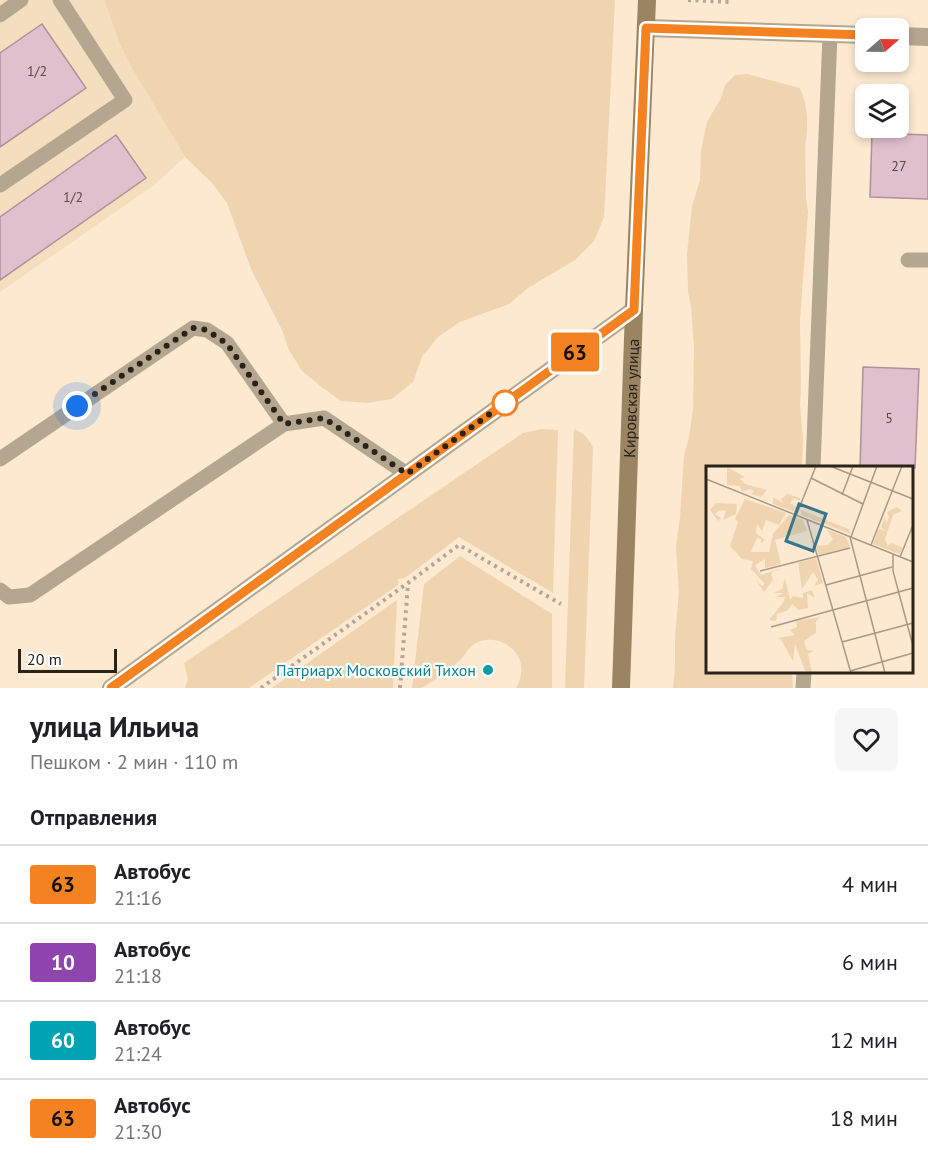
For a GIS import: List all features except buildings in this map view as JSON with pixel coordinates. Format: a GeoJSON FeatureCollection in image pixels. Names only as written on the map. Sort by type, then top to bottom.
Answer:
{"type":"FeatureCollection","features":[{"type":"Feature","properties":{"kind":"main road","name":"Кировская улица"},"geometry":{"type":"LineString","coordinates":[[621,688],[647,0]]}},
{"type":"Feature","properties":{"kind":"street"},"geometry":{"type":"LineString","coordinates":[[646,28],[855,35]]}},
{"type":"Feature","properties":{"kind":"street"},"geometry":{"type":"LineString","coordinates":[[909,36],[928,37]]}},
{"type":"Feature","properties":{"kind":"street"},"geometry":{"type":"LineString","coordinates":[[111,688],[634,310]]}},
{"type":"Feature","properties":{"kind":"lane"},"geometry":{"type":"LineString","coordinates":[[0,15],[21,0]]}},
{"type":"Feature","properties":{"kind":"lane"},"geometry":{"type":"LineString","coordinates":[[0,185],[124,100],[60,0]]}},
{"type":"Feature","properties":{"kind":"lane"},"geometry":{"type":"LineString","coordinates":[[813,466],[830,34]]}},
{"type":"Feature","properties":{"kind":"lane"},"geometry":{"type":"LineString","coordinates":[[908,260],[928,260]]}},
{"type":"Feature","properties":{"kind":"lane"},"geometry":{"type":"LineString","coordinates":[[0,459],[193,328],[207,330],[227,344],[284,424]]}},
{"type":"Feature","properties":{"kind":"lane"},"geometry":{"type":"LineString","coordinates":[[0,590],[9,597],[30,596],[284,424],[324,418],[407,474]]}},
{"type":"Feature","properties":{"kind":"lane"},"geometry":{"type":"LineString","coordinates":[[803,688],[804,673]]}},
{"type":"Feature","properties":{"kind":"path"},"geometry":{"type":"LineString","coordinates":[[261,688],[459,545],[561,604]]}},
{"type":"Feature","properties":{"kind":"path"},"geometry":{"type":"LineString","coordinates":[[400,688],[408,583]]}},
{"type":"Feature","properties":{"kind":"shaded area"},"geometry":{"type":"Polygon","coordinates":[[[0,0],[104,0],[130,65],[185,157],[153,186],[0,292],[0,0]]]}},
{"type":"Feature","properties":{"kind":"shaded area"},"geometry":{"type":"Polygon","coordinates":[[[104,0],[615,0],[604,217],[594,241],[575,260],[528,288],[509,304],[460,322],[438,337],[422,357],[413,382],[392,399],[367,403],[341,401],[302,371],[289,350],[282,330],[251,269],[227,203],[212,183],[185,157],[130,65],[104,0]]]}},
{"type":"Feature","properties":{"kind":"shaded area"},"geometry":{"type":"Polygon","coordinates":[[[747,74],[800,88],[805,102],[808,212],[800,320],[802,466],[706,466],[706,673],[792,673],[793,688],[673,688],[679,592],[676,546],[684,456],[693,409],[694,348],[688,292],[687,254],[692,206],[700,180],[701,151],[707,122],[721,98],[725,85],[735,75],[747,74]]]}},
{"type":"Feature","properties":{"kind":"shaded area"},"geometry":{"type":"Polygon","coordinates":[[[541,429],[558,430],[553,593],[459,537],[405,578],[398,579],[398,585],[249,688],[185,688],[188,679],[184,663],[523,433],[541,429]]]}},
{"type":"Feature","properties":{"kind":"shaded area"},"geometry":{"type":"Polygon","coordinates":[[[574,429],[586,437],[593,448],[584,688],[565,688],[574,429]]]}},
{"type":"Feature","properties":{"kind":"shaded area"},"geometry":{"type":"Polygon","coordinates":[[[460,556],[552,614],[552,688],[516,688],[521,671],[517,655],[507,645],[488,640],[474,644],[456,664],[429,684],[421,688],[412,688],[424,584],[460,556]]]}},
{"type":"Feature","properties":{"kind":"shaded area"},"geometry":{"type":"Polygon","coordinates":[[[397,600],[393,688],[272,688],[397,600]]]}},
{"type":"Feature","properties":{"kind":"bus line","name":"63"},"geometry":{"type":"LineString","coordinates":[[111,688],[634,310],[646,28],[855,35]]}},
{"type":"Feature","properties":{"kind":"place","name":"Патриарх Московский Тихон"},"geometry":{"type":"Point","coordinates":[488,670]}},
{"type":"Feature","properties":{"kind":"route"},"geometry":{"type":"LineString","coordinates":[[77,406],[193,328],[207,330],[227,344],[284,424],[324,418],[407,474],[505,403]]}}]}
